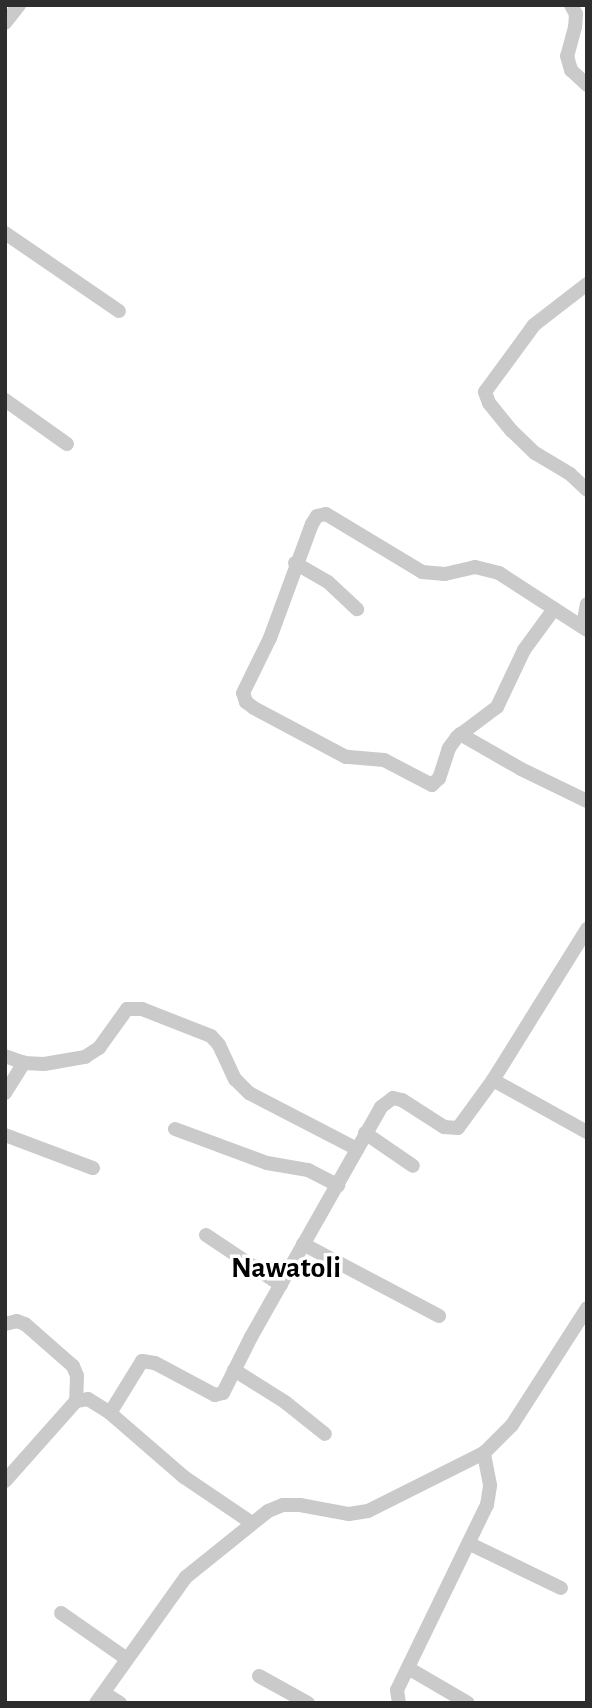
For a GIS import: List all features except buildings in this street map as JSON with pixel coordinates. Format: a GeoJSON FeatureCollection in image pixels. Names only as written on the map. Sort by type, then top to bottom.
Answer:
{"type":"FeatureCollection","features":[{"type":"Feature","properties":{"kind":"street"},"geometry":{"type":"LineString","coordinates":[[5,23],[19,5]]}},
{"type":"Feature","properties":{"kind":"street"},"geometry":{"type":"LineString","coordinates":[[571,5],[576,14],[575,27],[567,56],[571,70],[587,85]]}},
{"type":"Feature","properties":{"kind":"street"},"geometry":{"type":"LineString","coordinates":[[5,233],[119,311]]}},
{"type":"Feature","properties":{"kind":"street"},"geometry":{"type":"LineString","coordinates":[[587,284],[534,325],[485,392],[489,403],[512,431],[536,453],[569,474],[587,490]]}},
{"type":"Feature","properties":{"kind":"street"},"geometry":{"type":"LineString","coordinates":[[5,400],[67,444]]}},
{"type":"Feature","properties":{"kind":"street"},"geometry":{"type":"LineString","coordinates":[[554,609],[524,650],[497,707],[460,734],[449,748],[439,778],[432,785],[384,760],[346,757],[246,702],[243,692],[270,638],[295,563],[317,516],[326,514],[422,572],[436,575],[486,568],[554,609],[585,628],[587,604]]}},
{"type":"Feature","properties":{"kind":"street"},"geometry":{"type":"LineString","coordinates":[[295,563],[328,582],[356,609]]}},
{"type":"Feature","properties":{"kind":"street"},"geometry":{"type":"LineString","coordinates":[[460,734],[521,769],[587,801]]}},
{"type":"Feature","properties":{"kind":"street"},"geometry":{"type":"LineString","coordinates":[[110,1413],[142,1361],[156,1363],[220,1396],[365,1133],[386,1101],[393,1098],[410,1104],[444,1127],[458,1128],[493,1080],[587,929]]}},
{"type":"Feature","properties":{"kind":"street"},"geometry":{"type":"LineString","coordinates":[[5,1056],[24,1063],[65,1062],[85,1057],[99,1048],[127,1009],[142,1009],[211,1036],[219,1045],[235,1079],[249,1093],[357,1149]]}},
{"type":"Feature","properties":{"kind":"street"},"geometry":{"type":"LineString","coordinates":[[5,1093],[24,1063]]}},
{"type":"Feature","properties":{"kind":"street"},"geometry":{"type":"LineString","coordinates":[[493,1080],[587,1132]]}},
{"type":"Feature","properties":{"kind":"street"},"geometry":{"type":"LineString","coordinates":[[175,1129],[267,1163],[308,1170],[338,1185]]}},
{"type":"Feature","properties":{"kind":"street"},"geometry":{"type":"LineString","coordinates":[[365,1133],[413,1166]]}},
{"type":"Feature","properties":{"kind":"street"},"geometry":{"type":"LineString","coordinates":[[5,1135],[93,1168]]}},
{"type":"Feature","properties":{"kind":"street"},"geometry":{"type":"LineString","coordinates":[[206,1236],[281,1285]]}},
{"type":"Feature","properties":{"kind":"street"},"geometry":{"type":"LineString","coordinates":[[303,1244],[439,1316]]}},
{"type":"Feature","properties":{"kind":"street"},"geometry":{"type":"LineString","coordinates":[[120,1703],[100,1698],[187,1577],[268,1511],[283,1505],[300,1505],[349,1514],[368,1511],[484,1454],[512,1425],[587,1308]]}},
{"type":"Feature","properties":{"kind":"street"},"geometry":{"type":"LineString","coordinates":[[5,1324],[17,1321],[24,1324],[73,1366],[77,1376],[76,1401],[5,1482]]}},
{"type":"Feature","properties":{"kind":"street"},"geometry":{"type":"LineString","coordinates":[[234,1370],[285,1402],[325,1434]]}},
{"type":"Feature","properties":{"kind":"street"},"geometry":{"type":"LineString","coordinates":[[76,1401],[88,1399],[110,1413],[184,1478],[252,1523]]}},
{"type":"Feature","properties":{"kind":"street"},"geometry":{"type":"LineString","coordinates":[[399,1703],[397,1690],[487,1505],[491,1485],[484,1454]]}},
{"type":"Feature","properties":{"kind":"street"},"geometry":{"type":"LineString","coordinates":[[470,1544],[561,1588]]}},
{"type":"Feature","properties":{"kind":"street"},"geometry":{"type":"LineString","coordinates":[[61,1613],[127,1659]]}},
{"type":"Feature","properties":{"kind":"street"},"geometry":{"type":"LineString","coordinates":[[408,1668],[468,1703]]}},
{"type":"Feature","properties":{"kind":"street"},"geometry":{"type":"LineString","coordinates":[[259,1676],[308,1703]]}},
{"type":"Feature","properties":{"kind":"district","name":"Nawatoli"},"geometry":{"type":"Point","coordinates":[286,1268]}}]}
